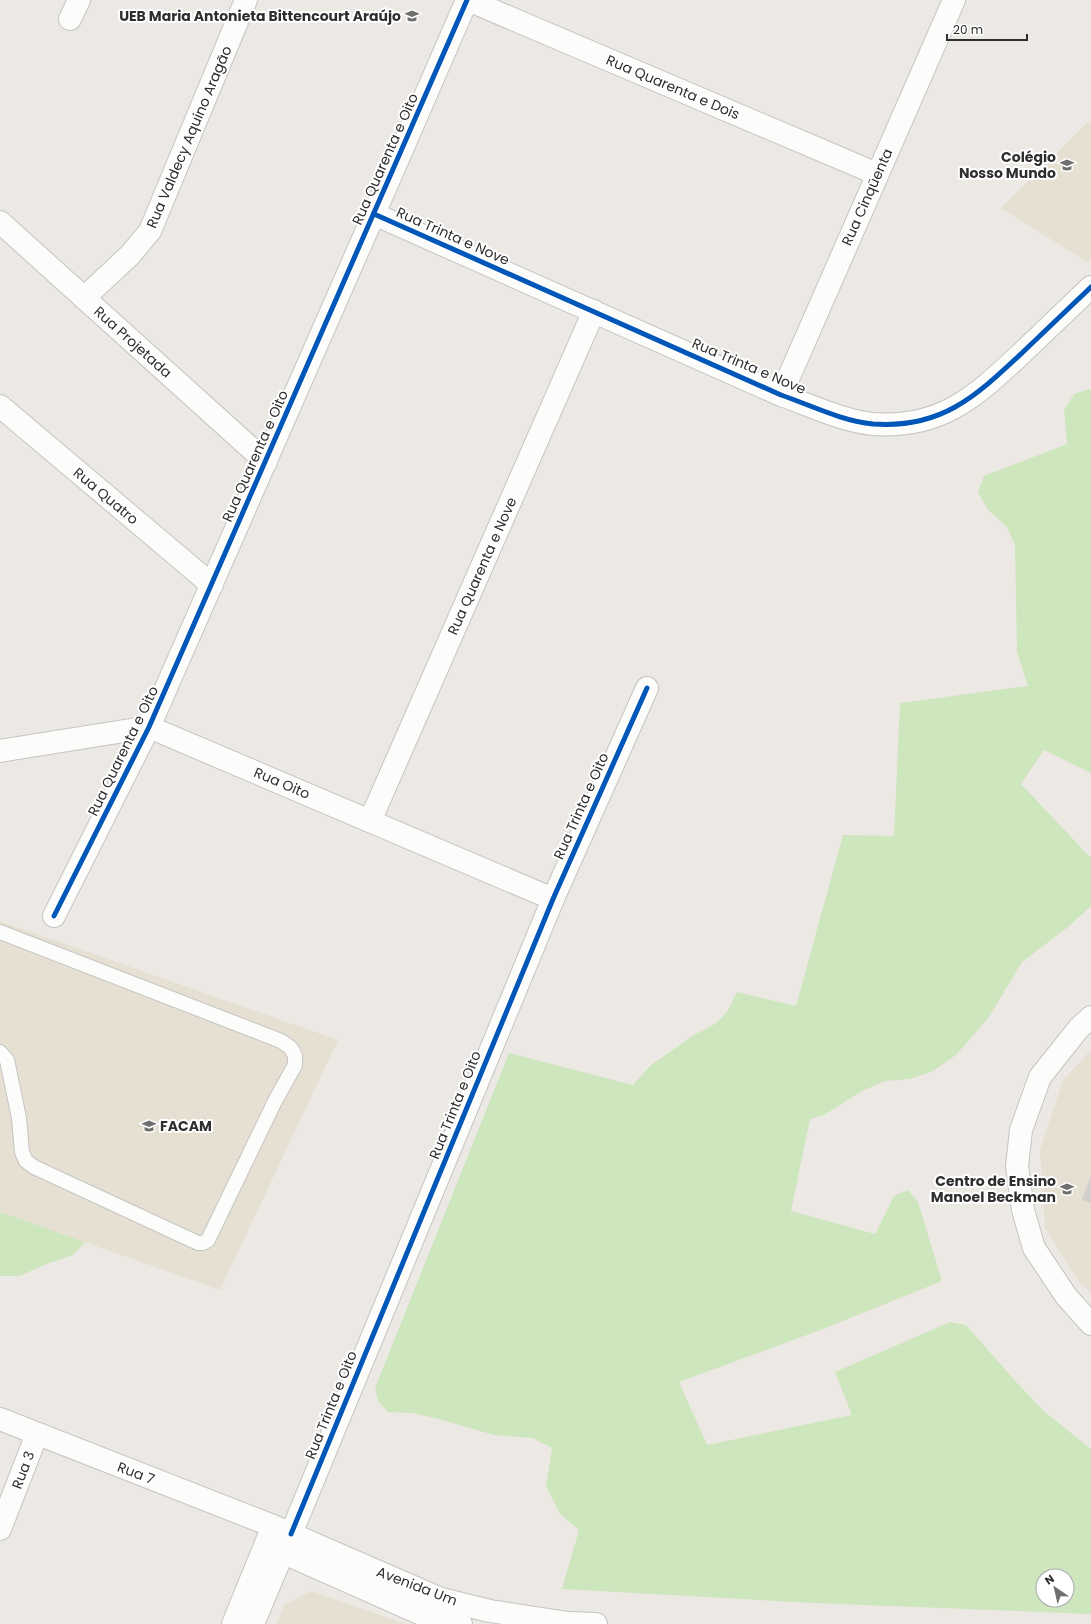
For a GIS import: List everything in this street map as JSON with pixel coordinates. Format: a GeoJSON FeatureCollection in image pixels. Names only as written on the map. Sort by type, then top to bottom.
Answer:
{"type":"FeatureCollection","features":[{"type":"Feature","properties":{"kind":"street","name":"Rua Valdecy Aquino Aragão"},"geometry":{"type":"LineString","coordinates":[[84,298],[130,255],[150,231],[246,0]]}},
{"type":"Feature","properties":{"kind":"street","name":"Rua Quarenta e Dois"},"geometry":{"type":"LineString","coordinates":[[468,0],[877,174]]}},
{"type":"Feature","properties":{"kind":"street","name":"Rua Quarenta e Oito"},"geometry":{"type":"LineString","coordinates":[[54,916],[149,727],[468,0]]}},
{"type":"Feature","properties":{"kind":"street","name":"Rua Cinqüenta"},"geometry":{"type":"LineString","coordinates":[[781,395],[954,0]]}},
{"type":"Feature","properties":{"kind":"street","name":"Rua Trinta e Nove"},"geometry":{"type":"LineString","coordinates":[[374,214],[781,395],[850,420],[872,424],[910,423],[931,418],[948,412],[968,400],[989,384],[1091,287]]}},
{"type":"Feature","properties":{"kind":"street","name":"Rua Projetada"},"geometry":{"type":"LineString","coordinates":[[0,222],[266,462]]}},
{"type":"Feature","properties":{"kind":"street","name":"Rua Quarenta e Nove"},"geometry":{"type":"LineString","coordinates":[[370,821],[594,311]]}},
{"type":"Feature","properties":{"kind":"street","name":"Rua Quatro"},"geometry":{"type":"LineString","coordinates":[[0,406],[212,585]]}},
{"type":"Feature","properties":{"kind":"street","name":"Rua Trinta e Oito"},"geometry":{"type":"LineString","coordinates":[[278,1539],[553,899],[647,688]]}},
{"type":"Feature","properties":{"kind":"street","name":"Rua Oito"},"geometry":{"type":"LineString","coordinates":[[149,727],[553,899]]}},
{"type":"Feature","properties":{"kind":"street"},"geometry":{"type":"LineString","coordinates":[[3,748],[149,727]]}},
{"type":"Feature","properties":{"kind":"street"},"geometry":{"type":"LineString","coordinates":[[1091,1017],[1079,1028],[1040,1077],[1020,1130],[1017,1166],[1023,1210],[1034,1248],[1066,1296],[1091,1324]]}},
{"type":"Feature","properties":{"kind":"street","name":"Rua 7"},"geometry":{"type":"LineString","coordinates":[[0,1419],[278,1539]]}},
{"type":"Feature","properties":{"kind":"street","name":"Rua 3"},"geometry":{"type":"LineString","coordinates":[[0,1529],[37,1434]]}},
{"type":"Feature","properties":{"kind":"street"},"geometry":{"type":"LineString","coordinates":[[233,1624],[278,1539]]}},
{"type":"Feature","properties":{"kind":"street"},"geometry":{"type":"LineString","coordinates":[[254,1624],[278,1539]]}},
{"type":"Feature","properties":{"kind":"street","name":"Avenida Um"},"geometry":{"type":"LineString","coordinates":[[278,1539],[426,1616],[461,1624]]}},
{"type":"Feature","properties":{"kind":"street","name":"Avenida Um"},"geometry":{"type":"LineString","coordinates":[[278,1539],[441,1599],[490,1611],[568,1623],[596,1624]]}},
{"type":"Feature","properties":{"kind":"lane"},"geometry":{"type":"LineString","coordinates":[[0,932],[281,1041],[291,1048],[295,1056],[294,1065],[208,1240],[203,1243],[198,1243],[34,1167],[26,1161],[22,1152],[19,1118],[7,1060],[0,1052]]}},
{"type":"Feature","properties":{"kind":"shaded area","name":"Colégio Nosso Mundo"},"geometry":{"type":"Polygon","coordinates":[[[1089,121],[1091,122],[1091,260],[1087,262],[1001,208],[1089,121]]]}},
{"type":"Feature","properties":{"kind":"shaded area","name":"FACAM"},"geometry":{"type":"Polygon","coordinates":[[[0,921],[338,1040],[220,1290],[0,1212],[0,921]]]}},
{"type":"Feature","properties":{"kind":"shaded area","name":"Centro de Ensino Manoel Beckman"},"geometry":{"type":"Polygon","coordinates":[[[1091,1050],[1091,1293],[1079,1282],[1045,1228],[1040,1150],[1063,1080],[1091,1050]]]}},
{"type":"Feature","properties":{"kind":"shaded area"},"geometry":{"type":"Polygon","coordinates":[[[311,1591],[406,1624],[277,1624],[284,1605],[311,1591]]]}},
{"type":"Feature","properties":{"kind":"green space"},"geometry":{"type":"Polygon","coordinates":[[[1089,389],[1091,390],[1091,773],[1044,750],[1021,784],[1091,858],[1091,906],[1068,927],[1022,962],[989,1017],[956,1055],[933,1071],[910,1079],[885,1081],[862,1091],[824,1115],[810,1119],[791,1211],[875,1234],[894,1196],[908,1190],[918,1202],[942,1281],[823,1329],[679,1382],[707,1445],[852,1415],[835,1372],[950,1322],[966,1325],[1045,1412],[1091,1449],[1091,1614],[812,1603],[562,1589],[579,1530],[560,1514],[546,1486],[552,1448],[532,1438],[494,1435],[439,1419],[412,1413],[388,1412],[378,1401],[375,1388],[509,1053],[633,1085],[651,1065],[694,1035],[715,1024],[727,1012],[737,992],[796,1006],[843,835],[894,836],[900,703],[1028,686],[1017,652],[1015,545],[1007,527],[988,510],[978,492],[984,476],[1067,444],[1064,410],[1074,394],[1089,389]]]}},
{"type":"Feature","properties":{"kind":"green space"},"geometry":{"type":"Polygon","coordinates":[[[0,1212],[85,1242],[73,1255],[44,1265],[20,1276],[0,1276],[0,1212]]]}},
{"type":"Feature","properties":{"kind":"building"},"geometry":{"type":"Polygon","coordinates":[[[1091,1176],[1091,1203],[1082,1199],[1091,1176]]]}},
{"type":"Feature","properties":{"kind":"cycle path"},"geometry":{"type":"LineString","coordinates":[[54,916],[149,727],[467,0]]}},
{"type":"Feature","properties":{"kind":"cycle path"},"geometry":{"type":"LineString","coordinates":[[374,214],[781,395],[850,420],[873,424],[897,424],[919,421],[938,415],[956,406],[989,383],[1091,287]]}},
{"type":"Feature","properties":{"kind":"cycle path"},"geometry":{"type":"LineString","coordinates":[[291,1534],[553,899],[647,688]]}},
{"type":"Feature","properties":{"kind":"place","name":"UEB Maria Antonieta Bittencourt Araújo"},"geometry":{"type":"Point","coordinates":[412,16]}},
{"type":"Feature","properties":{"kind":"place","name":"Colégio Nosso Mundo"},"geometry":{"type":"Point","coordinates":[1067,165]}},
{"type":"Feature","properties":{"kind":"place","name":"FACAM"},"geometry":{"type":"Point","coordinates":[149,1126]}},
{"type":"Feature","properties":{"kind":"place","name":"Centro de Ensino Manoel Beckman"},"geometry":{"type":"Point","coordinates":[1067,1189]}}]}
